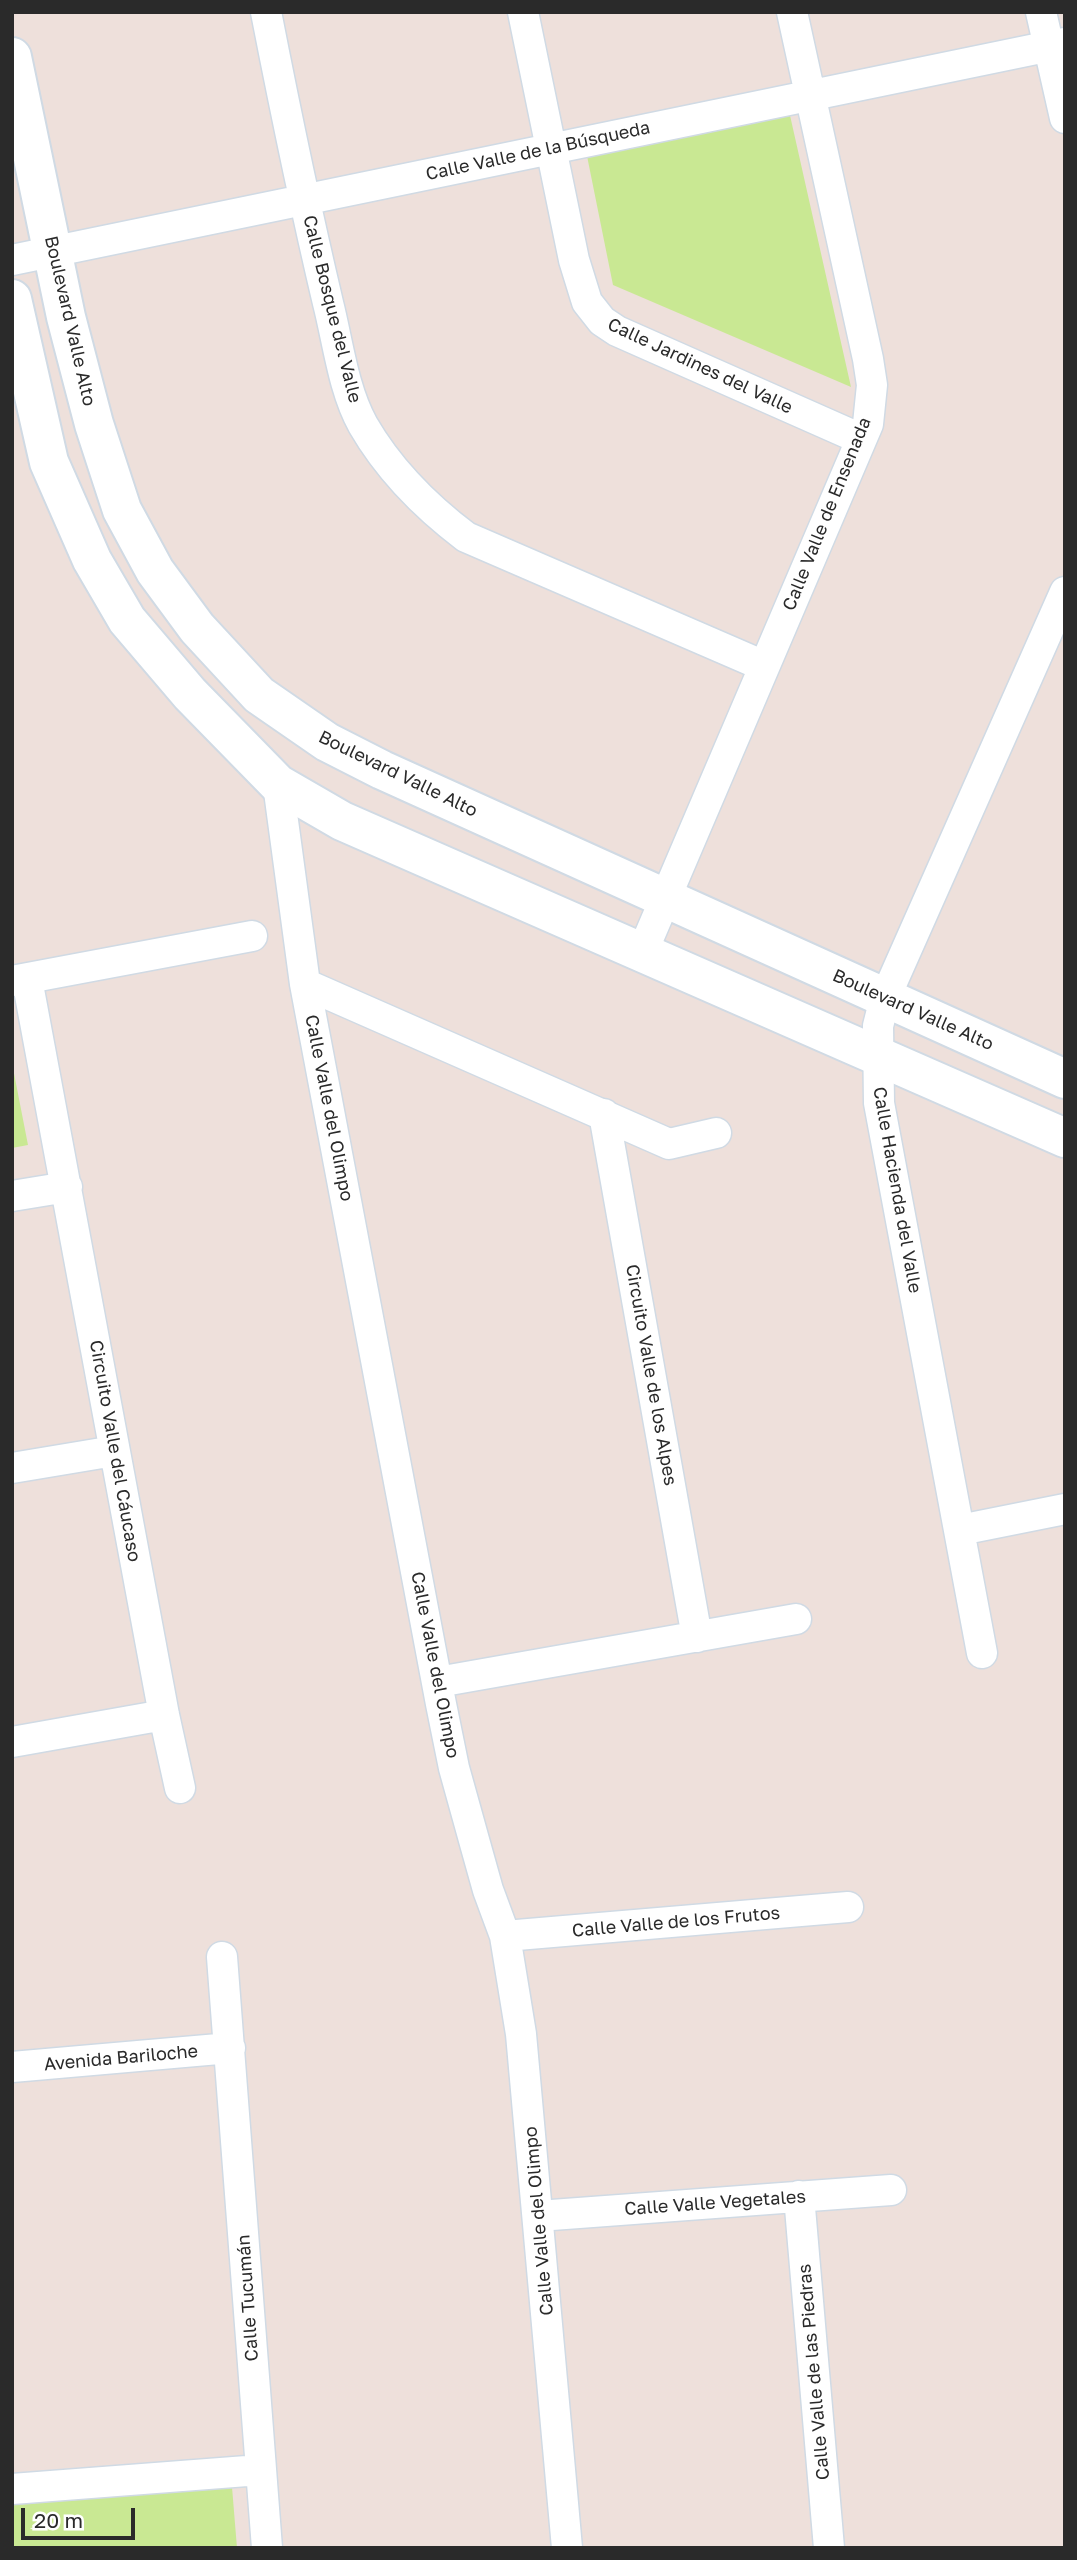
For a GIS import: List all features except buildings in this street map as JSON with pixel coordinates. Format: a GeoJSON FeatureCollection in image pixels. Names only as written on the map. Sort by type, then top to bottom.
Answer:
{"type":"FeatureCollection","features":[{"type":"Feature","properties":{"kind":"street","name":"Calle Bosque del Valle"},"geometry":{"type":"LineString","coordinates":[[266,12],[304,200],[349,391],[362,424],[397,473],[433,512],[466,537],[764,666]]}},
{"type":"Feature","properties":{"kind":"street","name":"Calle Jardines del Valle"},"geometry":{"type":"LineString","coordinates":[[523,12],[574,260],[587,302],[602,321],[617,331],[861,439]]}},
{"type":"Feature","properties":{"kind":"street","name":"Calle Valle de Ensenada"},"geometry":{"type":"LineString","coordinates":[[642,953],[868,424],[872,385],[792,12]]}},
{"type":"Feature","properties":{"kind":"street"},"geometry":{"type":"LineString","coordinates":[[1041,12],[1056,45],[1065,118]]}},
{"type":"Feature","properties":{"kind":"street","name":"Calle Valle de la Búsqueda"},"geometry":{"type":"LineString","coordinates":[[12,260],[1056,45]]}},
{"type":"Feature","properties":{"kind":"street","name":"Boulevard Valle Alto"},"geometry":{"type":"LineString","coordinates":[[12,57],[66,317],[90,411],[122,510],[155,570],[190,619],[259,695],[327,742],[371,765],[1065,1079]]}},
{"type":"Feature","properties":{"kind":"street"},"geometry":{"type":"LineString","coordinates":[[12,299],[49,462],[92,560],[127,620],[190,694],[278,784],[342,821],[1065,1138]]}},
{"type":"Feature","properties":{"kind":"street","name":"Calle Hacienda del Valle"},"geometry":{"type":"LineString","coordinates":[[982,1653],[879,1102],[878,1026],[885,998],[1065,592]]}},
{"type":"Feature","properties":{"kind":"street","name":"Calle Valle del Olimpo"},"geometry":{"type":"LineString","coordinates":[[278,784],[305,984],[454,1768],[488,1890],[505,1936],[520,2034],[566,2548]]}},
{"type":"Feature","properties":{"kind":"street","name":"Circuito Valle del Cáucaso"},"geometry":{"type":"LineString","coordinates":[[180,1788],[114,1451],[66,1186],[20,980],[252,936]]}},
{"type":"Feature","properties":{"kind":"street"},"geometry":{"type":"LineString","coordinates":[[305,984],[669,1144],[716,1133]]}},
{"type":"Feature","properties":{"kind":"street","name":"Circuito Valle de los Alpes"},"geometry":{"type":"LineString","coordinates":[[604,1114],[697,1637]]}},
{"type":"Feature","properties":{"kind":"street"},"geometry":{"type":"LineString","coordinates":[[12,1196],[66,1186]]}},
{"type":"Feature","properties":{"kind":"street"},"geometry":{"type":"LineString","coordinates":[[12,1468],[114,1451]]}},
{"type":"Feature","properties":{"kind":"street"},"geometry":{"type":"LineString","coordinates":[[960,1530],[1065,1509]]}},
{"type":"Feature","properties":{"kind":"street"},"geometry":{"type":"LineString","coordinates":[[438,1682],[796,1619]]}},
{"type":"Feature","properties":{"kind":"street"},"geometry":{"type":"LineString","coordinates":[[12,1742],[164,1715]]}},
{"type":"Feature","properties":{"kind":"street","name":"Calle Valle de los Frutos"},"geometry":{"type":"LineString","coordinates":[[505,1936],[848,1907]]}},
{"type":"Feature","properties":{"kind":"street","name":"Calle Tucumán"},"geometry":{"type":"LineString","coordinates":[[222,1956],[267,2548]]}},
{"type":"Feature","properties":{"kind":"street","name":"Avenida Bariloche"},"geometry":{"type":"LineString","coordinates":[[12,2067],[230,2048]]}},
{"type":"Feature","properties":{"kind":"street","name":"Calle Valle Vegetales"},"geometry":{"type":"LineString","coordinates":[[538,2216],[891,2190]]}},
{"type":"Feature","properties":{"kind":"street","name":"Calle Valle de las Piedras"},"geometry":{"type":"LineString","coordinates":[[799,2196],[829,2548]]}},
{"type":"Feature","properties":{"kind":"street"},"geometry":{"type":"LineString","coordinates":[[12,2489],[260,2470]]}},
{"type":"Feature","properties":{"kind":"green space"},"geometry":{"type":"Polygon","coordinates":[[[787,102],[851,387],[613,285],[585,146],[787,102]]]}},
{"type":"Feature","properties":{"kind":"green space"},"geometry":{"type":"Polygon","coordinates":[[[12,1063],[28,1145],[12,1148],[12,1063]]]}},
{"type":"Feature","properties":{"kind":"green space"},"geometry":{"type":"Polygon","coordinates":[[[232,2487],[237,2548],[12,2548],[12,2505],[232,2487]]]}}]}
